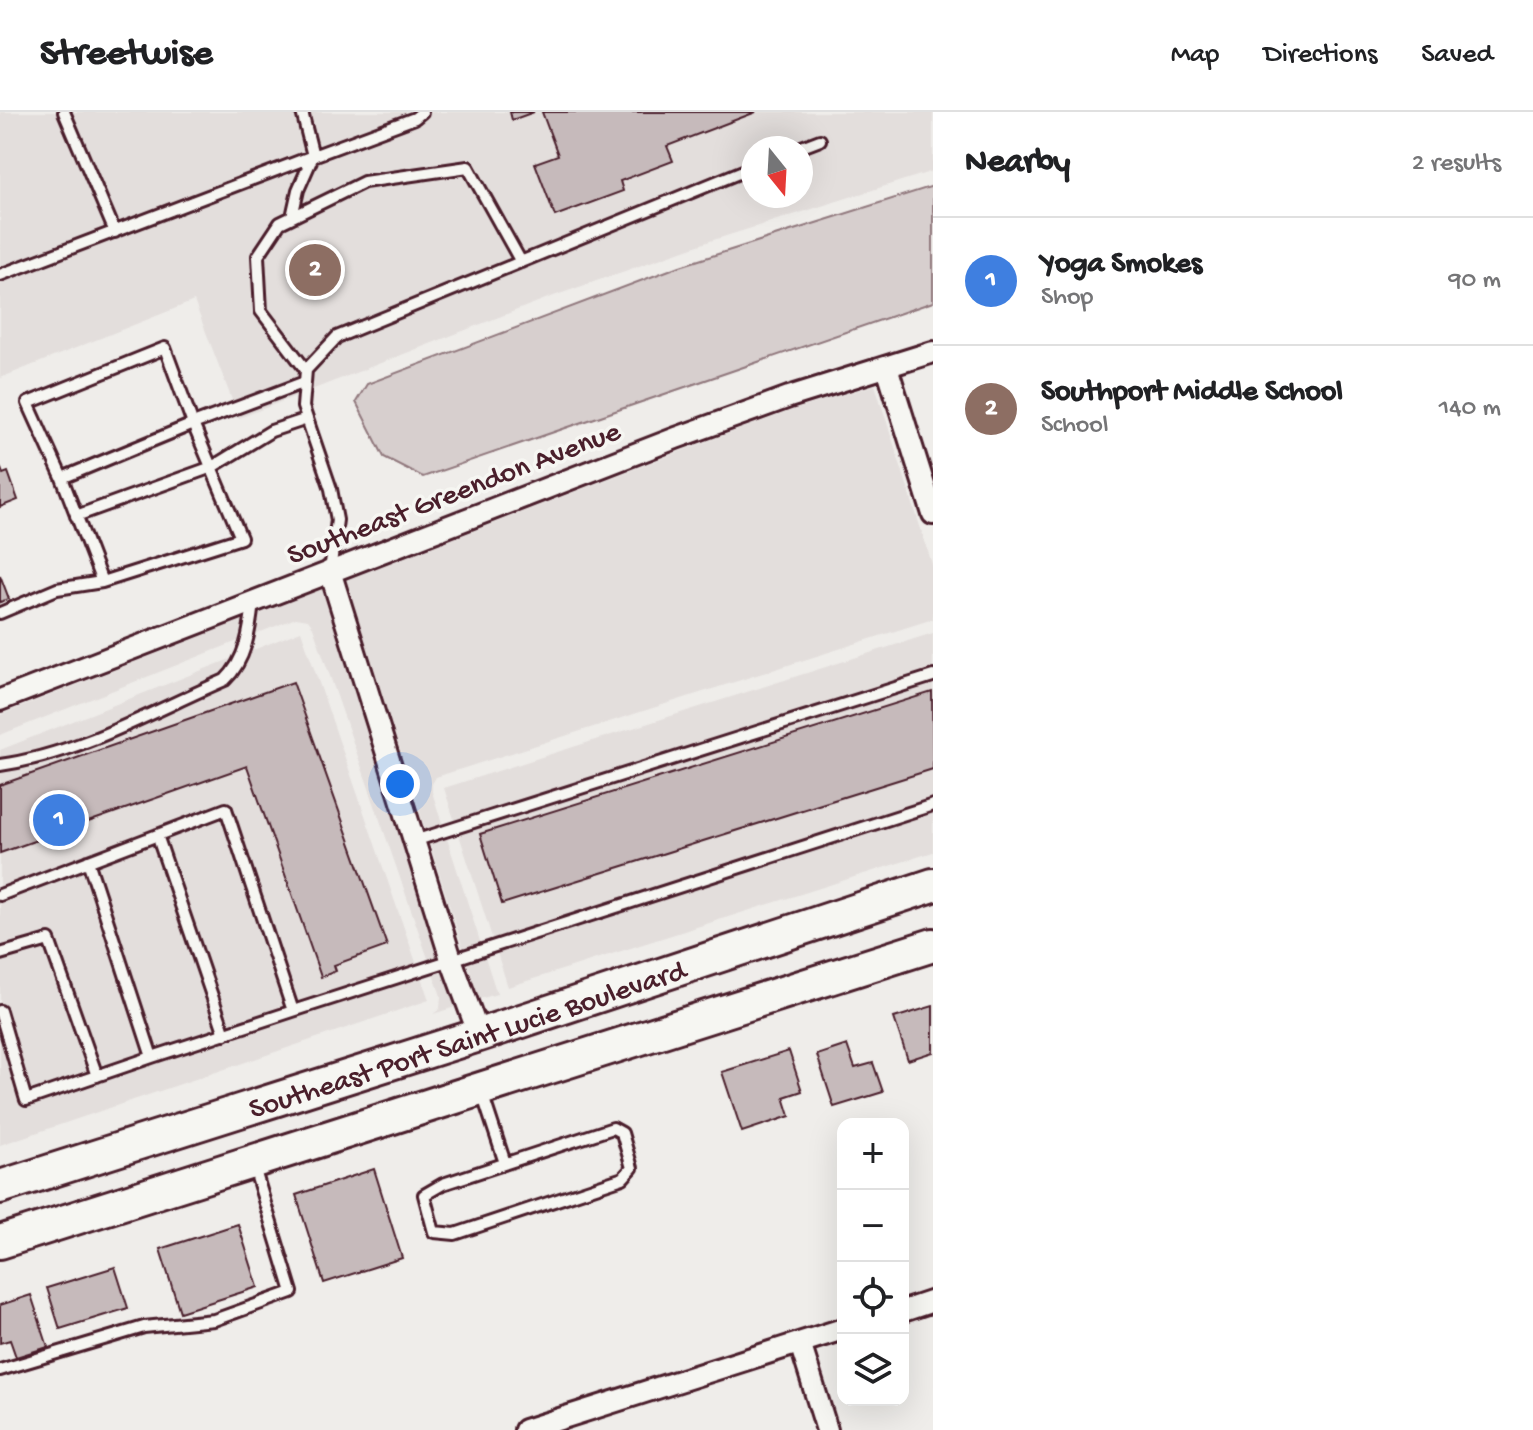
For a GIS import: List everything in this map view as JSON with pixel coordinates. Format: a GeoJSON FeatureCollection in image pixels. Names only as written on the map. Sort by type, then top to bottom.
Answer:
{"type":"FeatureCollection","features":[{"type":"Feature","properties":{"kind":"main road","name":"Southeast Port Saint Lucie Boulevard"},"geometry":{"type":"LineString","coordinates":[[0,1187],[479,1035],[933,885]]}},
{"type":"Feature","properties":{"kind":"main road","name":"Southeast Port Saint Lucie Boulevard"},"geometry":{"type":"LineString","coordinates":[[0,1242],[933,945]]}},
{"type":"Feature","properties":{"kind":"street","name":"Southeast Greendon Avenue"},"geometry":{"type":"LineString","coordinates":[[0,700],[690,432],[933,352]]}},
{"type":"Feature","properties":{"kind":"street"},"geometry":{"type":"LineString","coordinates":[[887,367],[932,504]]}},
{"type":"Feature","properties":{"kind":"street"},"geometry":{"type":"LineString","coordinates":[[330,571],[451,959],[479,1035]]}},
{"type":"Feature","properties":{"kind":"street"},"geometry":{"type":"LineString","coordinates":[[909,1309],[933,1301]]}},
{"type":"Feature","properties":{"kind":"street"},"geometry":{"type":"LineString","coordinates":[[525,1430],[837,1331]]}},
{"type":"Feature","properties":{"kind":"street"},"geometry":{"type":"LineString","coordinates":[[800,1343],[827,1430]]}},
{"type":"Feature","properties":{"kind":"lane"},"geometry":{"type":"LineString","coordinates":[[64,112],[115,232]]}},
{"type":"Feature","properties":{"kind":"lane"},"geometry":{"type":"LineString","coordinates":[[292,217],[298,190],[313,156],[302,112]]}},
{"type":"Feature","properties":{"kind":"lane"},"geometry":{"type":"LineString","coordinates":[[0,275],[415,118],[422,112]]}},
{"type":"Feature","properties":{"kind":"lane"},"geometry":{"type":"LineString","coordinates":[[813,143],[820,140]]}},
{"type":"Feature","properties":{"kind":"lane"},"geometry":{"type":"LineString","coordinates":[[306,370],[261,311],[258,256],[280,223],[364,182],[468,167],[521,262]]}},
{"type":"Feature","properties":{"kind":"lane"},"geometry":{"type":"LineString","coordinates":[[330,571],[337,520],[331,489],[303,407],[306,370],[337,337],[741,172]]}},
{"type":"Feature","properties":{"kind":"lane"},"geometry":{"type":"LineString","coordinates":[[0,613],[57,589],[102,582],[241,538],[165,348],[28,403],[62,478],[102,582]]}},
{"type":"Feature","properties":{"kind":"lane"},"geometry":{"type":"LineString","coordinates":[[62,478],[305,382]]}},
{"type":"Feature","properties":{"kind":"lane"},"geometry":{"type":"LineString","coordinates":[[76,516],[212,467],[271,431],[307,419]]}},
{"type":"Feature","properties":{"kind":"lane"},"geometry":{"type":"LineString","coordinates":[[0,765],[76,746],[225,680],[240,660],[251,627],[254,601]]}},
{"type":"Feature","properties":{"kind":"lane"},"geometry":{"type":"LineString","coordinates":[[414,841],[933,676]]}},
{"type":"Feature","properties":{"kind":"lane"},"geometry":{"type":"LineString","coordinates":[[0,1011],[26,1100],[451,959],[933,805]]}},
{"type":"Feature","properties":{"kind":"lane"},"geometry":{"type":"LineString","coordinates":[[0,895],[226,809],[293,1011]]}},
{"type":"Feature","properties":{"kind":"lane"},"geometry":{"type":"LineString","coordinates":[[157,835],[225,1034]]}},
{"type":"Feature","properties":{"kind":"lane"},"geometry":{"type":"LineString","coordinates":[[88,861],[152,1057]]}},
{"type":"Feature","properties":{"kind":"lane"},"geometry":{"type":"LineString","coordinates":[[0,954],[49,940],[97,1076]]}},
{"type":"Feature","properties":{"kind":"lane"},"geometry":{"type":"LineString","coordinates":[[481,1087],[505,1163]]}},
{"type":"Feature","properties":{"kind":"lane"},"geometry":{"type":"LineString","coordinates":[[613,1128],[622,1133],[632,1168],[623,1178],[455,1234],[434,1232],[424,1195],[443,1184],[505,1163],[613,1128]]}},
{"type":"Feature","properties":{"kind":"lane"},"geometry":{"type":"LineString","coordinates":[[0,1370],[144,1327],[214,1320],[292,1292],[252,1161]]}},
{"type":"Feature","properties":{"kind":"shaded area"},"geometry":{"type":"Polygon","coordinates":[[[0,112],[933,112],[933,171],[710,241],[548,298],[239,418],[194,301],[0,378],[0,112]]]}},
{"type":"Feature","properties":{"kind":"shaded area"},"geometry":{"type":"Polygon","coordinates":[[[933,186],[933,302],[423,477],[384,457],[356,402],[367,384],[680,266],[933,186]]]}},
{"type":"Feature","properties":{"kind":"shaded area"},"geometry":{"type":"Polygon","coordinates":[[[875,385],[933,567],[933,619],[436,777],[432,792],[497,994],[479,999],[346,580],[681,451],[793,410],[875,385]]]}},
{"type":"Feature","properties":{"kind":"shaded area"},"geometry":{"type":"Polygon","coordinates":[[[322,589],[455,1007],[433,1014],[440,1009],[441,996],[308,620],[296,618],[0,735],[0,715],[322,589]]]}},
{"type":"Feature","properties":{"kind":"shaded area"},"geometry":{"type":"Polygon","coordinates":[[[301,631],[429,1000],[0,1145],[0,750],[301,631]]]}},
{"type":"Feature","properties":{"kind":"shaded area"},"geometry":{"type":"Polygon","coordinates":[[[933,633],[933,852],[508,987],[444,788],[933,633]]]}},
{"type":"Feature","properties":{"kind":"building"},"geometry":{"type":"Polygon","coordinates":[[[510,112],[534,112],[512,120],[510,112]]]}},
{"type":"Feature","properties":{"kind":"building"},"geometry":{"type":"Polygon","coordinates":[[[542,112],[756,112],[667,146],[673,161],[620,181],[623,191],[555,216],[535,163],[558,155],[542,112]]]}},
{"type":"Feature","properties":{"kind":"building"},"geometry":{"type":"Polygon","coordinates":[[[0,466],[3,474],[8,472],[18,500],[0,507],[0,466]]]}},
{"type":"Feature","properties":{"kind":"building"},"geometry":{"type":"Polygon","coordinates":[[[0,575],[9,599],[0,602],[0,575]]]}},
{"type":"Feature","properties":{"kind":"building"},"geometry":{"type":"Polygon","coordinates":[[[293,682],[387,946],[334,965],[336,971],[321,977],[247,766],[0,853],[0,785],[293,682]]]}},
{"type":"Feature","properties":{"kind":"building"},"geometry":{"type":"Polygon","coordinates":[[[932,692],[933,769],[502,904],[480,834],[932,692]]]}},
{"type":"Feature","properties":{"kind":"building"},"geometry":{"type":"Polygon","coordinates":[[[933,1006],[933,1052],[908,1060],[894,1018],[933,1006]]]}},
{"type":"Feature","properties":{"kind":"building"},"geometry":{"type":"Polygon","coordinates":[[[847,1045],[855,1068],[873,1063],[883,1092],[834,1107],[817,1055],[847,1045]]]}},
{"type":"Feature","properties":{"kind":"building"},"geometry":{"type":"Polygon","coordinates":[[[789,1051],[802,1091],[784,1097],[790,1116],[742,1132],[722,1072],[789,1051]]]}},
{"type":"Feature","properties":{"kind":"building"},"geometry":{"type":"Polygon","coordinates":[[[374,1169],[402,1258],[324,1283],[296,1195],[374,1169]]]}},
{"type":"Feature","properties":{"kind":"building"},"geometry":{"type":"Polygon","coordinates":[[[238,1224],[258,1287],[180,1312],[160,1249],[238,1224]]]}},
{"type":"Feature","properties":{"kind":"building"},"geometry":{"type":"Polygon","coordinates":[[[115,1267],[128,1308],[60,1329],[47,1288],[115,1267]]]}},
{"type":"Feature","properties":{"kind":"building"},"geometry":{"type":"Polygon","coordinates":[[[31,1295],[48,1347],[16,1357],[10,1340],[0,1343],[0,1305],[31,1295]]]}},
{"type":"Feature","properties":{"kind":"place","name":"Southport Middle School"},"geometry":{"type":"Point","coordinates":[315,270]}},
{"type":"Feature","properties":{"kind":"place","name":"Yoga Smokes"},"geometry":{"type":"Point","coordinates":[59,820]}}]}
